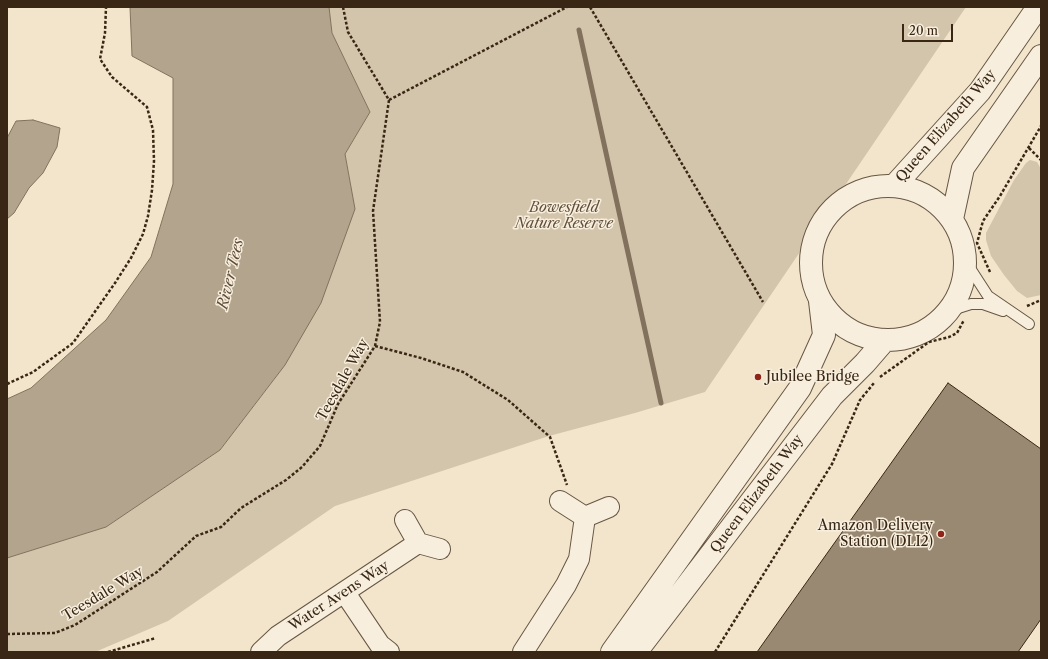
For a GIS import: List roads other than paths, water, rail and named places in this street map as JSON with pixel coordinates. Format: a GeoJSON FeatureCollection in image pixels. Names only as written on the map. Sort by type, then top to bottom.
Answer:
{"type":"FeatureCollection","features":[{"type":"Feature","properties":{"kind":"street","name":"Queen Elizabeth Way"},"geometry":{"type":"LineString","coordinates":[[894,186],[980,91],[1038,7]]}},
{"type":"Feature","properties":{"kind":"street"},"geometry":{"type":"LineString","coordinates":[[952,219],[963,168],[1041,56]]}},
{"type":"Feature","properties":{"kind":"street"},"geometry":{"type":"LineString","coordinates":[[879,186],[894,186],[923,194],[936,202],[952,219],[962,238],[966,262],[964,283],[959,297],[941,321],[929,330],[914,337],[884,341],[868,338],[854,333],[840,324],[829,314],[820,301],[814,286],[811,271],[813,248],[820,227],[838,204],[865,190],[879,186]]}},
{"type":"Feature","properties":{"kind":"street","name":"Queen Elizabeth Way"},"geometry":{"type":"LineString","coordinates":[[612,652],[800,388],[824,335],[820,301]]}},
{"type":"Feature","properties":{"kind":"street","name":"Queen Elizabeth Way"},"geometry":{"type":"LineString","coordinates":[[636,652],[832,396],[865,363],[884,341]]}},
{"type":"Feature","properties":{"kind":"street"},"geometry":{"type":"LineString","coordinates":[[560,501],[581,514],[609,507]]}},
{"type":"Feature","properties":{"kind":"street"},"geometry":{"type":"LineString","coordinates":[[523,652],[566,585],[579,559],[581,514]]}},
{"type":"Feature","properties":{"kind":"street"},"geometry":{"type":"LineString","coordinates":[[405,520],[418,544],[440,549]]}},
{"type":"Feature","properties":{"kind":"street","name":"Water Avens Way"},"geometry":{"type":"LineString","coordinates":[[261,652],[278,636],[418,544]]}},
{"type":"Feature","properties":{"kind":"street"},"geometry":{"type":"LineString","coordinates":[[345,593],[380,645],[389,652]]}},
{"type":"Feature","properties":{"kind":"lane"},"geometry":{"type":"LineString","coordinates":[[966,262],[988,296],[1012,314],[1029,324]]}},
{"type":"Feature","properties":{"kind":"lane"},"geometry":{"type":"LineString","coordinates":[[949,311],[971,304],[983,304],[1012,314]]}},
{"type":"Feature","properties":{"kind":"water","name":"River Tees"},"geometry":{"type":"Polygon","coordinates":[[[130,7],[329,7],[332,33],[370,112],[345,154],[355,209],[321,303],[285,365],[220,450],[106,527],[7,558],[7,399],[31,388],[106,320],[151,257],[173,184],[173,78],[132,56],[130,7]]]}},
{"type":"Feature","properties":{"kind":"water"},"geometry":{"type":"Polygon","coordinates":[[[33,120],[60,128],[57,147],[43,173],[29,188],[14,213],[7,219],[7,138],[16,121],[33,120]]]}},
{"type":"Feature","properties":{"kind":"waterway"},"geometry":{"type":"LineString","coordinates":[[579,30],[661,403]]}},
{"type":"Feature","properties":{"kind":"place","name":"Jubilee Bridge"},"geometry":{"type":"Point","coordinates":[758,377]}},
{"type":"Feature","properties":{"kind":"place","name":"Amazon Delivery Station (DLI2)"},"geometry":{"type":"Point","coordinates":[941,534]}},
{"type":"Feature","properties":{"kind":"park label","name":"Bowesfield Nature Reserve"},"geometry":{"type":"Point","coordinates":[564,216]}}]}
